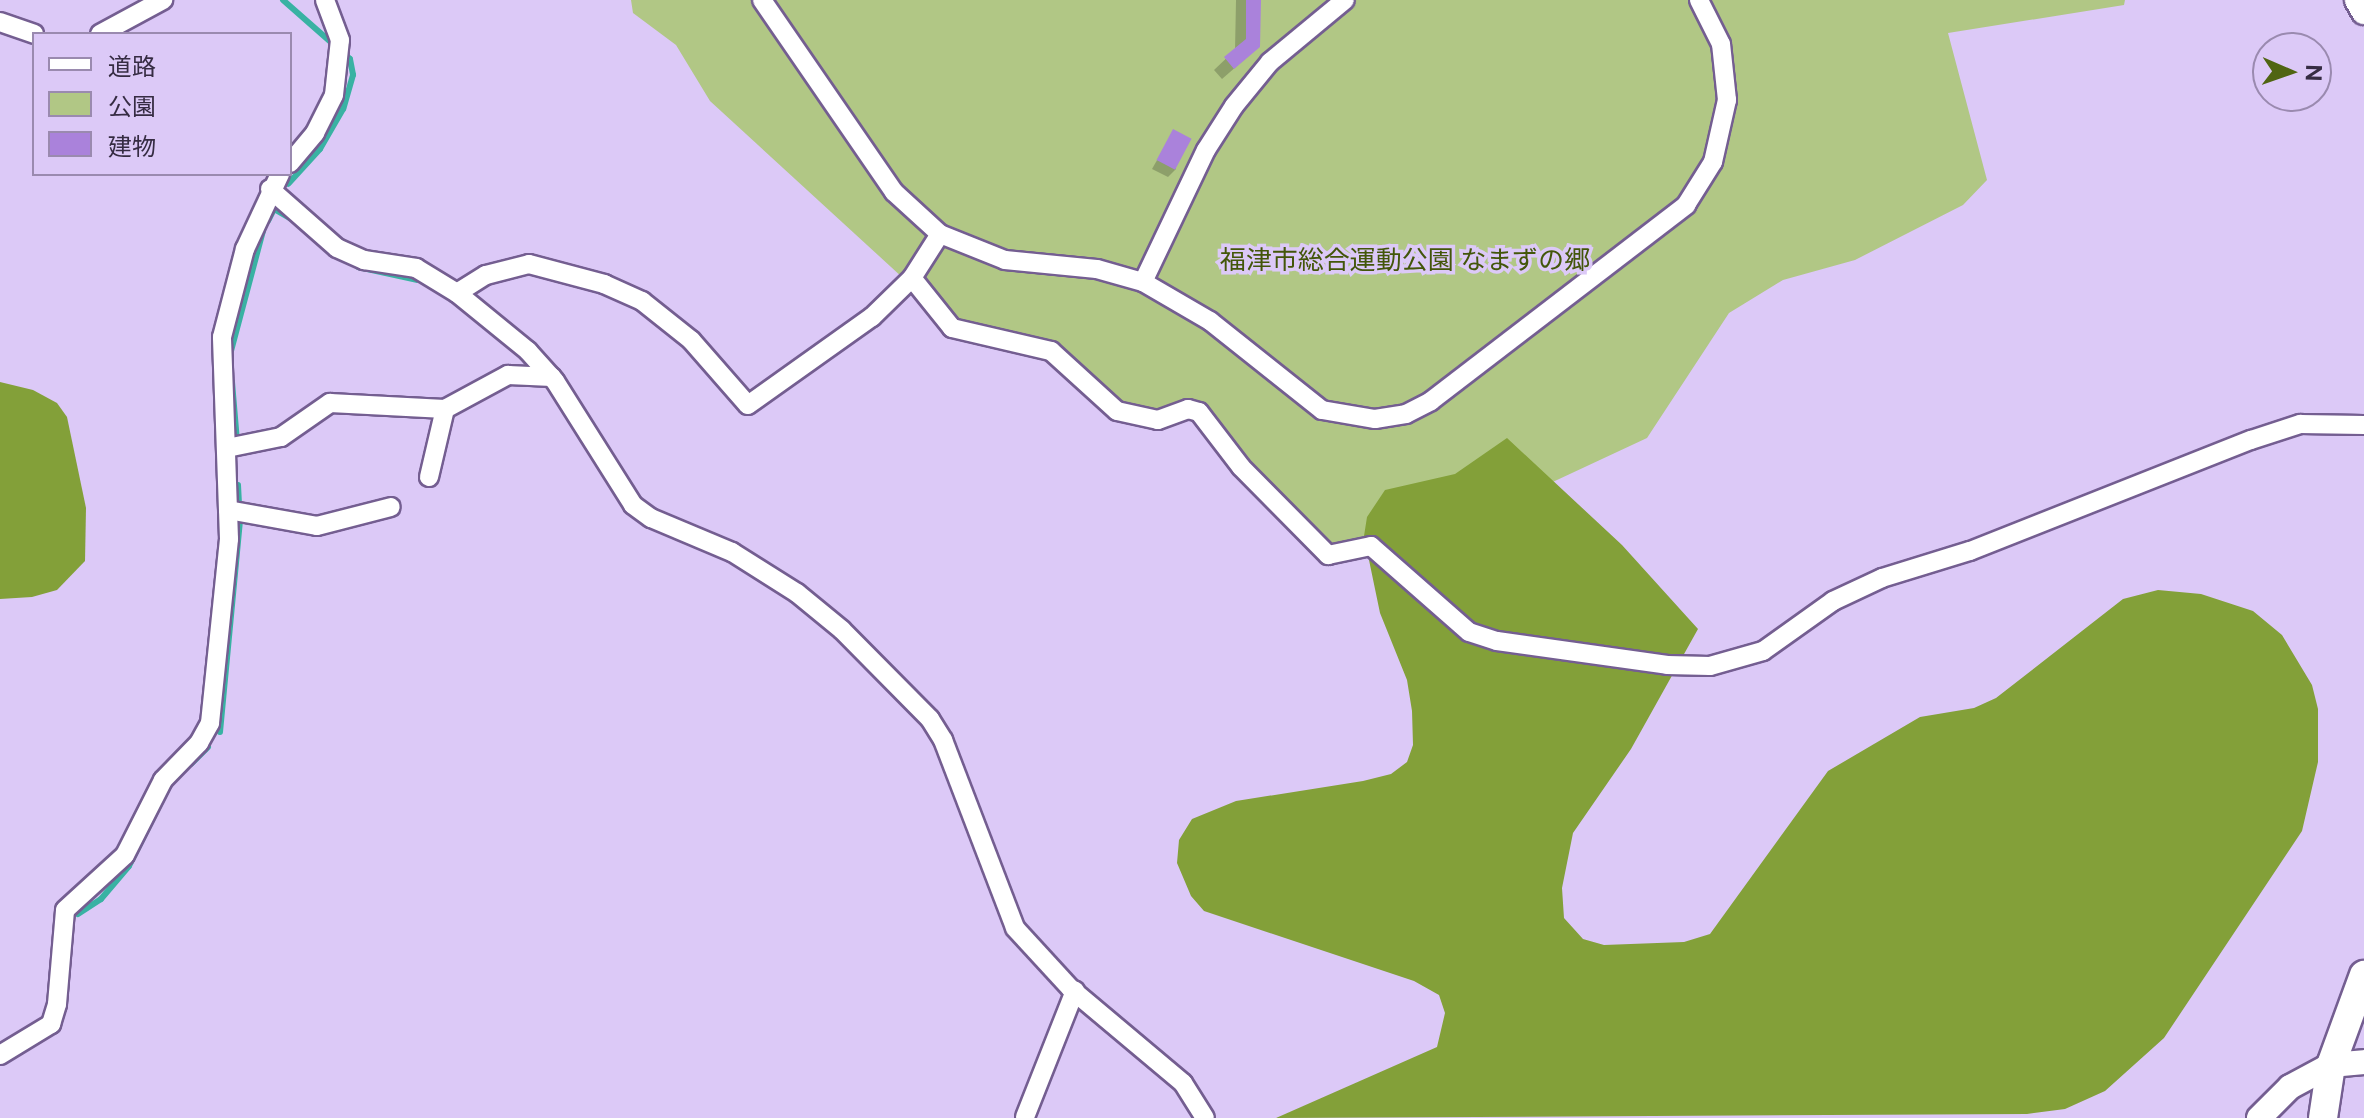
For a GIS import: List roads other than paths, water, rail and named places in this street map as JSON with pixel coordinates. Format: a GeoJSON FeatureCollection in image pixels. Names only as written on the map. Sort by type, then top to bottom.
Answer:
{"type":"FeatureCollection","features":[{"type":"Feature","properties":{"kind":"main road"},"geometry":{"type":"LineString","coordinates":[[2323,1118],[2331,1065],[2364,975]]}},
{"type":"Feature","properties":{"kind":"street"},"geometry":{"type":"LineString","coordinates":[[104,32],[163,0]]}},
{"type":"Feature","properties":{"kind":"street"},"geometry":{"type":"LineString","coordinates":[[292,160],[315,133],[334,95],[340,40],[325,0]]}},
{"type":"Feature","properties":{"kind":"street"},"geometry":{"type":"LineString","coordinates":[[762,0],[894,192],[940,234],[1005,260],[1097,269],[1143,282],[1179,299],[1322,410],[1375,419],[1406,414],[1431,401],[1686,205],[1713,162],[1727,100],[1721,44],[1699,0]]}},
{"type":"Feature","properties":{"kind":"street"},"geometry":{"type":"LineString","coordinates":[[1143,282],[1206,150],[1234,106],[1270,62],[1345,0]]}},
{"type":"Feature","properties":{"kind":"street"},"geometry":{"type":"LineString","coordinates":[[2357,0],[2364,12]]}},
{"type":"Feature","properties":{"kind":"street"},"geometry":{"type":"LineString","coordinates":[[0,22],[32,33]]}},
{"type":"Feature","properties":{"kind":"street"},"geometry":{"type":"LineString","coordinates":[[0,1055],[51,1024],[57,1004],[65,910],[125,855],[163,780],[205,735],[225,598],[228,510],[222,337],[245,249],[279,176]]}},
{"type":"Feature","properties":{"kind":"street"},"geometry":{"type":"LineString","coordinates":[[280,176],[337,248],[364,260],[416,268],[457,293],[552,377],[586,423],[633,505],[651,518],[732,552],[797,593],[842,630],[930,719],[1015,928],[1075,991],[1183,1083],[1205,1118]]}},
{"type":"Feature","properties":{"kind":"street"},"geometry":{"type":"LineString","coordinates":[[457,293],[486,275],[529,264],[604,284],[642,301],[691,340],[748,405],[872,317],[912,278],[940,234]]}},
{"type":"Feature","properties":{"kind":"street"},"geometry":{"type":"LineString","coordinates":[[912,278],[952,328],[1051,351],[1117,411],[1158,420],[1188,409],[1199,412],[1241,467],[1328,555],[1371,546],[1469,632],[1497,641],[1667,665],[1710,666],[1763,651],[1833,601],[1882,578],[1970,551],[2251,440],[2300,424],[2364,425]]}},
{"type":"Feature","properties":{"kind":"street"},"geometry":{"type":"LineString","coordinates":[[227,448],[281,437],[330,403],[445,409],[508,375],[552,377]]}},
{"type":"Feature","properties":{"kind":"street"},"geometry":{"type":"LineString","coordinates":[[429,477],[445,409]]}},
{"type":"Feature","properties":{"kind":"street"},"geometry":{"type":"LineString","coordinates":[[228,510],[317,526],[391,507]]}},
{"type":"Feature","properties":{"kind":"street"},"geometry":{"type":"LineString","coordinates":[[1025,1117],[1075,991]]}},
{"type":"Feature","properties":{"kind":"street"},"geometry":{"type":"LineString","coordinates":[[2259,1118],[2290,1087],[2331,1065],[2364,1062]]}},
{"type":"Feature","properties":{"kind":"waterway"},"geometry":{"type":"LineString","coordinates":[[283,0],[350,59],[353,75],[343,109],[320,149],[288,184]]}},
{"type":"Feature","properties":{"kind":"waterway"},"geometry":{"type":"LineString","coordinates":[[268,221],[274,209],[295,221]]}},
{"type":"Feature","properties":{"kind":"waterway"},"geometry":{"type":"LineString","coordinates":[[231,351],[263,231]]}},
{"type":"Feature","properties":{"kind":"waterway"},"geometry":{"type":"LineString","coordinates":[[358,267],[417,280]]}},
{"type":"Feature","properties":{"kind":"waterway"},"geometry":{"type":"LineString","coordinates":[[232,382],[237,441]]}},
{"type":"Feature","properties":{"kind":"waterway"},"geometry":{"type":"LineString","coordinates":[[238,485],[239,502]]}},
{"type":"Feature","properties":{"kind":"waterway"},"geometry":{"type":"LineString","coordinates":[[220,732],[240,522]]}},
{"type":"Feature","properties":{"kind":"waterway"},"geometry":{"type":"LineString","coordinates":[[191,764],[208,747]]}},
{"type":"Feature","properties":{"kind":"waterway"},"geometry":{"type":"LineString","coordinates":[[78,914],[101,899],[129,866],[169,786]]}},
{"type":"Feature","properties":{"kind":"park label","name":"福津市総合運動公園 なまずの郷"},"geometry":{"type":"Point","coordinates":[1405,260]}}]}
